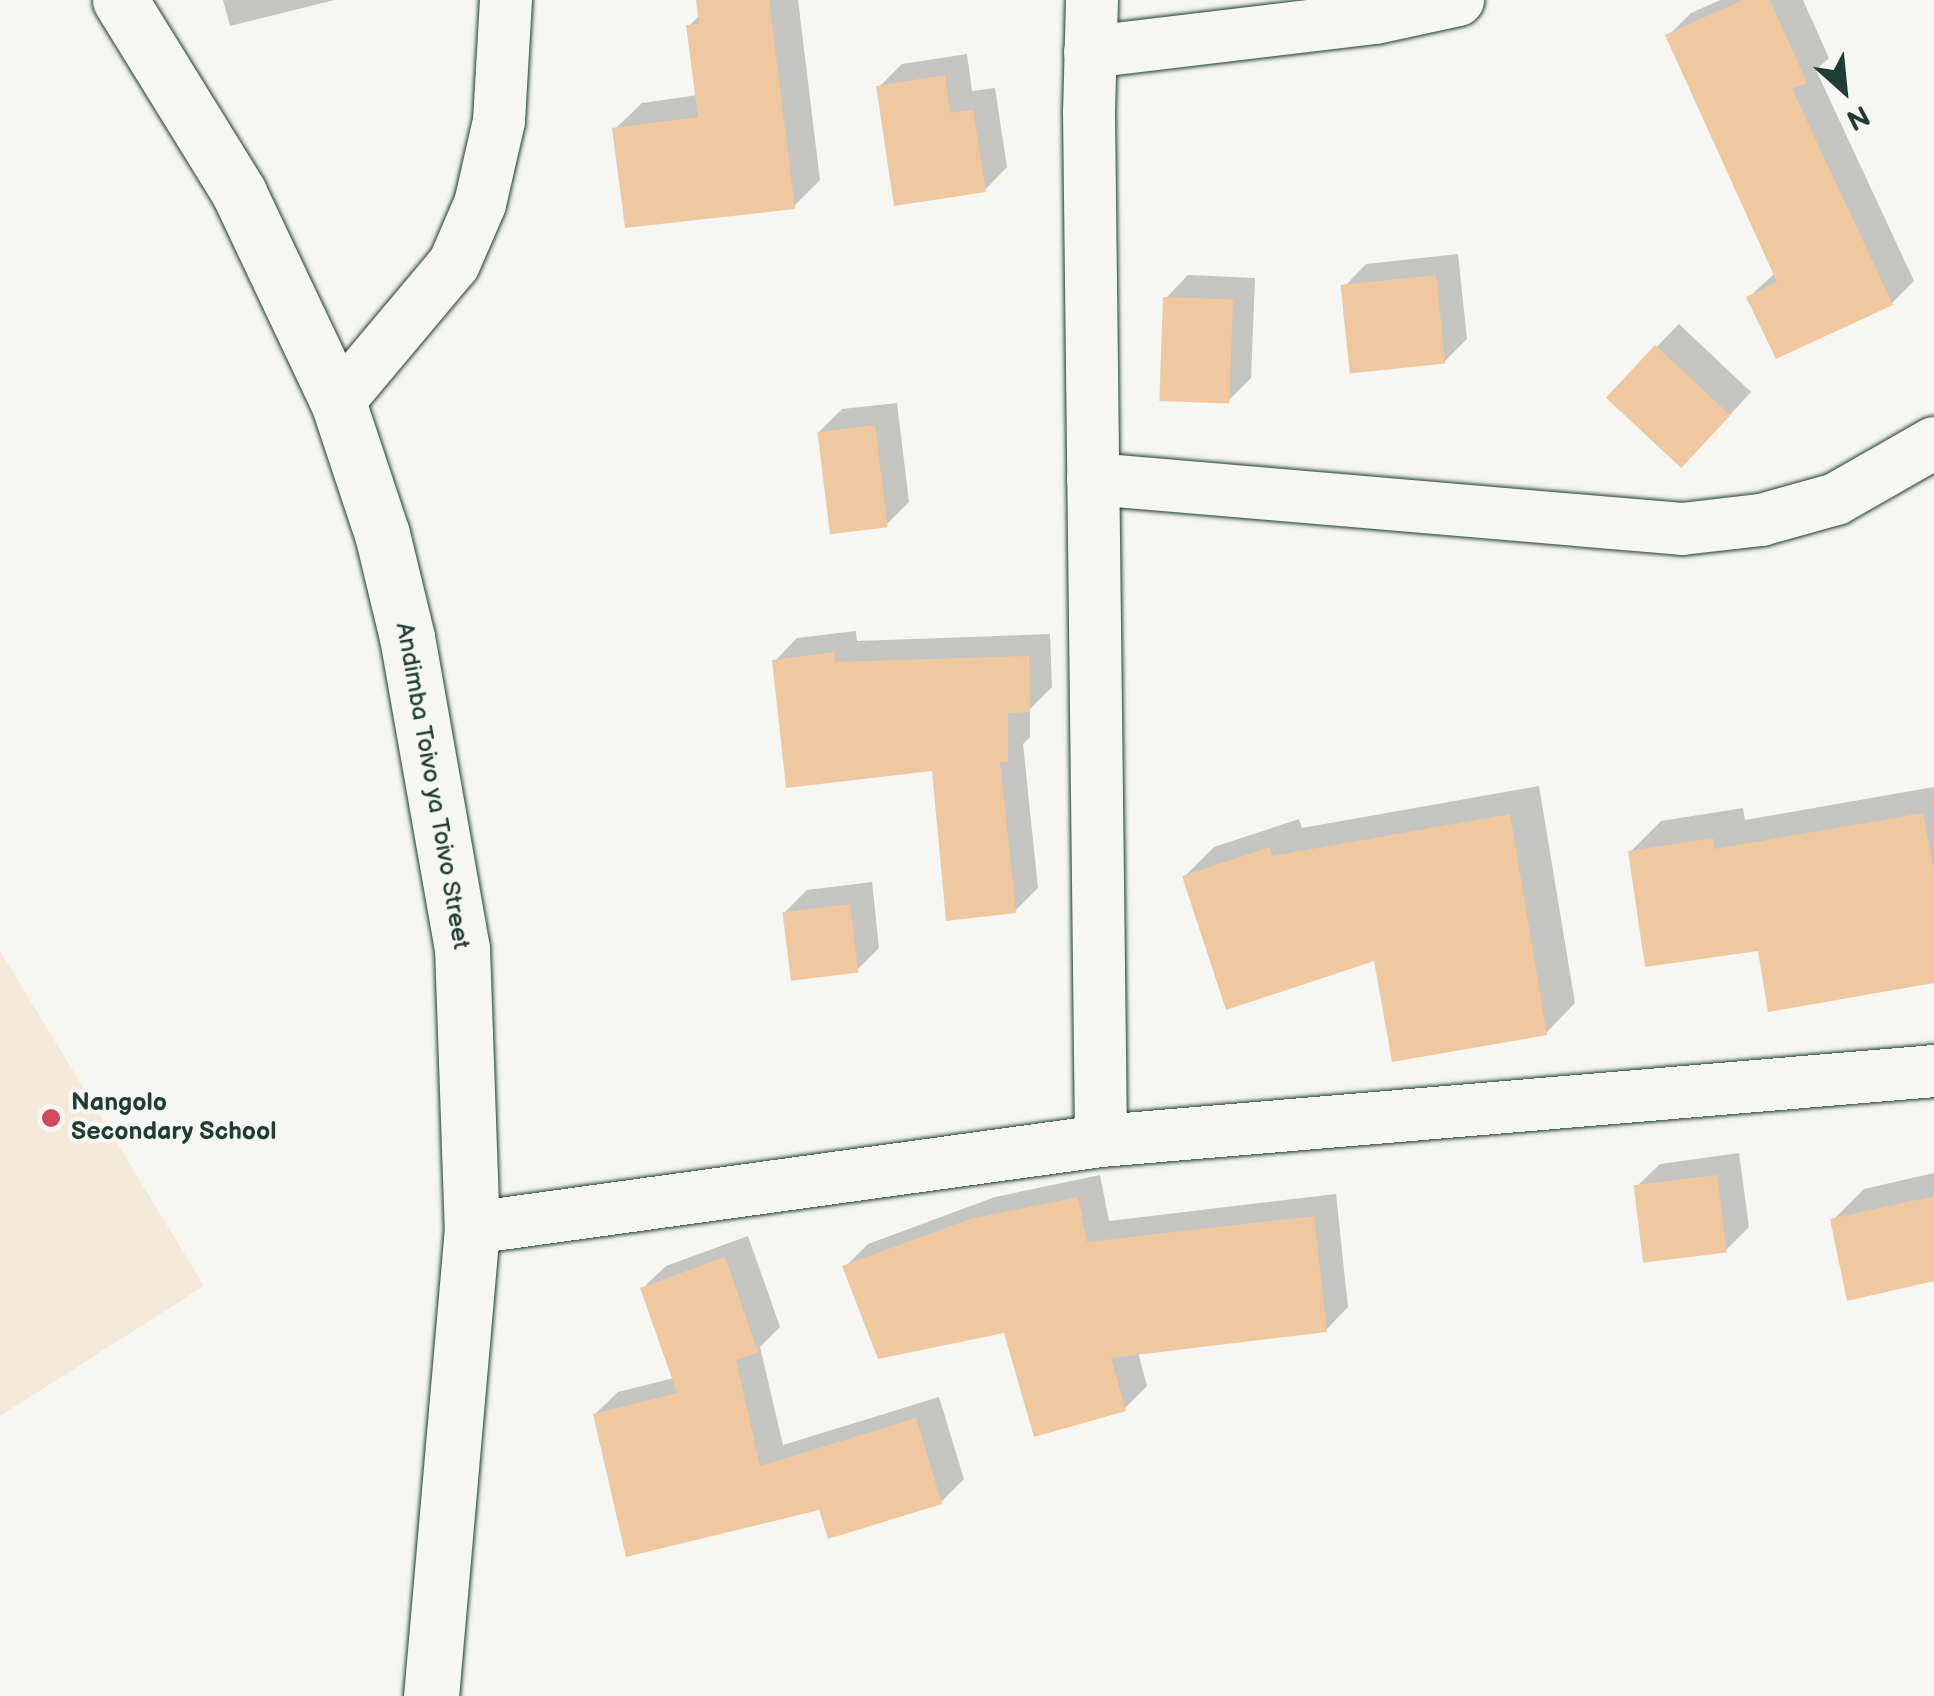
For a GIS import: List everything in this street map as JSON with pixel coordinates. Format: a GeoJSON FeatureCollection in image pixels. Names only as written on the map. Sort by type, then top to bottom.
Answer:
{"type":"FeatureCollection","features":[{"type":"Feature","properties":{"kind":"street","name":"Andimba Toivo ya Toivo Street"},"geometry":{"type":"LineString","coordinates":[[120,0],[240,192],[338,402],[382,534],[407,638],[462,948],[472,1228],[431,1696]]}},
{"type":"Feature","properties":{"kind":"street"},"geometry":{"type":"LineString","coordinates":[[338,402],[454,264],[480,204],[500,120],[506,0]]}},
{"type":"Feature","properties":{"kind":"street"},"geometry":{"type":"LineString","coordinates":[[1092,0],[1101,1141]]}},
{"type":"Feature","properties":{"kind":"street"},"geometry":{"type":"LineString","coordinates":[[1090,52],[1375,18],[1458,0]]}},
{"type":"Feature","properties":{"kind":"street"},"geometry":{"type":"LineString","coordinates":[[1093,480],[1682,529],[1762,520],[1836,499],[1934,443]]}},
{"type":"Feature","properties":{"kind":"street"},"geometry":{"type":"LineString","coordinates":[[472,1228],[1101,1141],[1934,1071]]}},
{"type":"Feature","properties":{"kind":"shaded area","name":"Nangolo Secondary School"},"geometry":{"type":"Polygon","coordinates":[[[0,951],[204,1286],[0,1416],[0,951]]]}},
{"type":"Feature","properties":{"kind":"building"},"geometry":{"type":"Polygon","coordinates":[[[696,0],[769,0],[795,209],[625,228],[612,128],[698,117],[686,25],[699,24],[696,0]]]}},
{"type":"Feature","properties":{"kind":"building"},"geometry":{"type":"Polygon","coordinates":[[[1743,0],[1770,0],[1807,83],[1792,89],[1893,305],[1776,359],[1746,297],[1777,282],[1665,35],[1743,0]]]}},
{"type":"Feature","properties":{"kind":"building"},"geometry":{"type":"Polygon","coordinates":[[[945,75],[950,113],[973,110],[986,192],[894,206],[876,86],[945,75]]]}},
{"type":"Feature","properties":{"kind":"building"},"geometry":{"type":"Polygon","coordinates":[[[1436,275],[1445,364],[1350,374],[1341,285],[1436,275]]]}},
{"type":"Feature","properties":{"kind":"building"},"geometry":{"type":"Polygon","coordinates":[[[1163,297],[1233,299],[1229,403],[1159,401],[1163,297]]]}},
{"type":"Feature","properties":{"kind":"building"},"geometry":{"type":"Polygon","coordinates":[[[1655,345],[1730,415],[1681,468],[1606,398],[1655,345]]]}},
{"type":"Feature","properties":{"kind":"building"},"geometry":{"type":"Polygon","coordinates":[[[875,425],[888,527],[830,534],[817,432],[875,425]]]}},
{"type":"Feature","properties":{"kind":"building"},"geometry":{"type":"Polygon","coordinates":[[[834,652],[835,662],[1029,656],[1030,712],[1008,713],[1008,762],[1000,762],[1016,913],[946,921],[932,771],[786,788],[772,660],[834,652]]]}},
{"type":"Feature","properties":{"kind":"building"},"geometry":{"type":"Polygon","coordinates":[[[1923,813],[1934,873],[1934,983],[1768,1012],[1758,951],[1645,967],[1628,851],[1713,838],[1715,849],[1923,813]]]}},
{"type":"Feature","properties":{"kind":"building"},"geometry":{"type":"Polygon","coordinates":[[[1510,814],[1547,1035],[1392,1062],[1374,961],[1226,1010],[1182,876],[1270,847],[1272,856],[1510,814]]]}},
{"type":"Feature","properties":{"kind":"building"},"geometry":{"type":"Polygon","coordinates":[[[850,904],[858,972],[791,981],[783,912],[850,904]]]}},
{"type":"Feature","properties":{"kind":"building"},"geometry":{"type":"Polygon","coordinates":[[[1717,1175],[1727,1252],[1643,1263],[1634,1185],[1717,1175]]]}},
{"type":"Feature","properties":{"kind":"building"},"geometry":{"type":"Polygon","coordinates":[[[1934,1196],[1934,1281],[1847,1301],[1830,1219],[1934,1196]]]}},
{"type":"Feature","properties":{"kind":"building"},"geometry":{"type":"Polygon","coordinates":[[[1078,1197],[1087,1242],[1314,1216],[1327,1332],[1111,1358],[1126,1411],[1034,1437],[1004,1333],[878,1359],[842,1266],[970,1219],[1078,1197]]]}},
{"type":"Feature","properties":{"kind":"building"},"geometry":{"type":"Polygon","coordinates":[[[725,1257],[758,1352],[736,1360],[760,1466],[916,1418],[942,1504],[828,1539],[819,1510],[626,1557],[593,1414],[677,1393],[640,1288],[725,1257]]]}},
{"type":"Feature","properties":{"kind":"place","name":"Nangolo Secondary School"},"geometry":{"type":"Point","coordinates":[51,1118]}}]}
